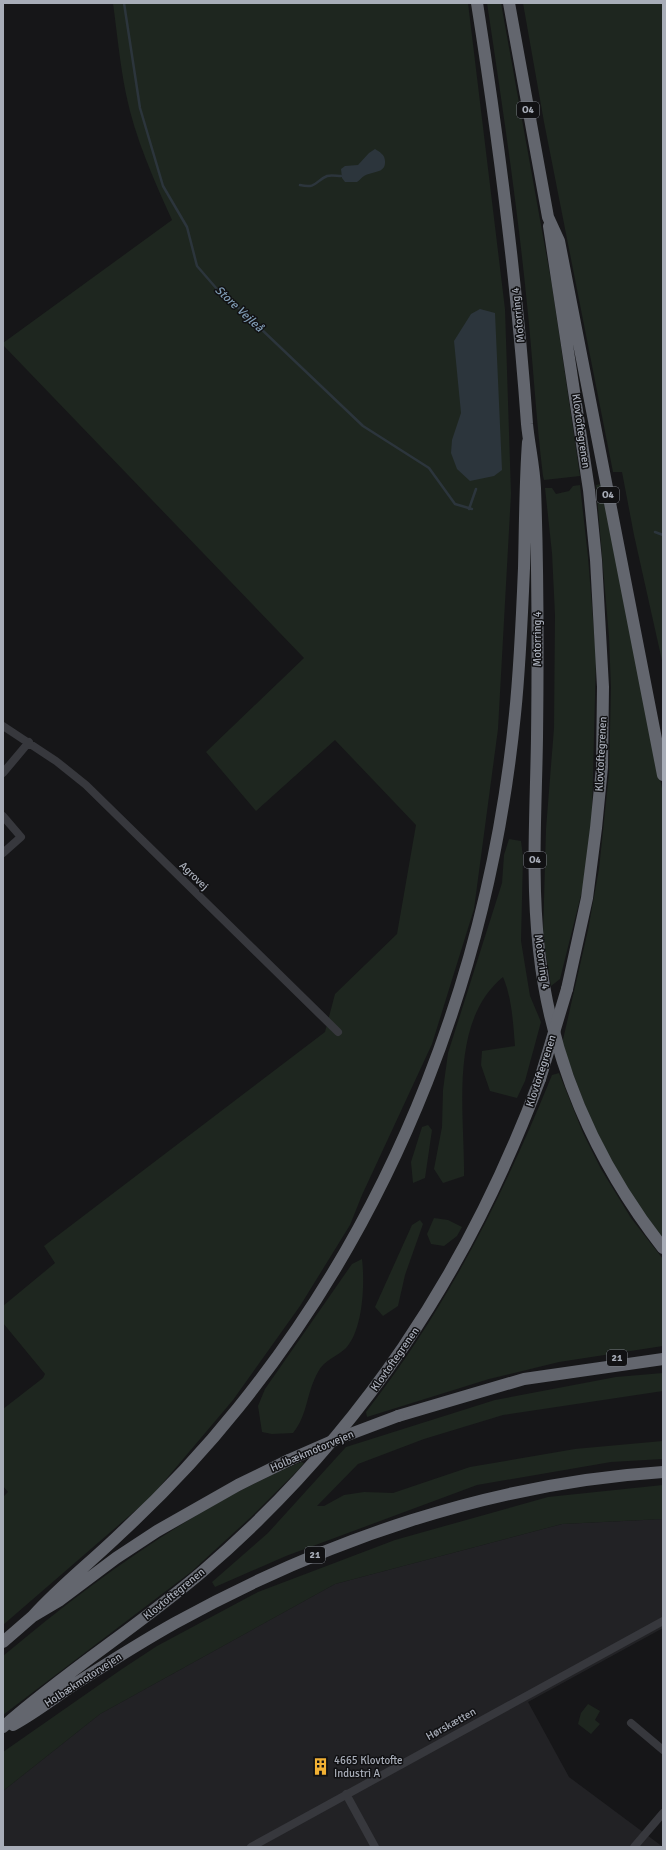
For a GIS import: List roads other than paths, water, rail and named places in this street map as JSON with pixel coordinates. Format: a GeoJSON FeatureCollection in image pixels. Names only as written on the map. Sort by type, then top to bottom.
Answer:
{"type":"FeatureCollection","features":[{"type":"Feature","properties":{"kind":"highway","name":"Motorring 4"},"geometry":{"type":"LineString","coordinates":[[477,3],[493,105],[520,320],[528,442],[535,483],[537,587],[536,912],[539,951],[548,1003],[562,1061],[590,1134],[633,1209],[663,1248]]}},
{"type":"Feature","properties":{"kind":"highway","name":"O4"},"geometry":{"type":"LineString","coordinates":[[509,3],[548,217],[559,241],[663,775]]}},
{"type":"Feature","properties":{"kind":"highway","name":"Klovtoftegrenen"},"geometry":{"type":"LineString","coordinates":[[3,1727],[36,1699],[149,1615],[204,1570],[288,1490],[355,1413],[396,1358],[429,1309],[461,1256],[500,1178],[522,1127],[540,1078],[567,989],[587,898],[602,767],[603,687],[596,560],[589,490],[574,380],[551,244],[548,217]]}},
{"type":"Feature","properties":{"kind":"highway"},"geometry":{"type":"LineString","coordinates":[[33,1616],[54,1593],[115,1539],[179,1477],[261,1379],[295,1332],[342,1257],[368,1212],[412,1121],[446,1034],[470,956],[487,887],[502,811],[514,723],[520,653],[524,567],[525,484],[528,442]]}},
{"type":"Feature","properties":{"kind":"highway","name":"21"},"geometry":{"type":"LineString","coordinates":[[573,1371],[612,1359],[663,1353]]}},
{"type":"Feature","properties":{"kind":"highway","name":"Holbækmotorvejen"},"geometry":{"type":"LineString","coordinates":[[3,1642],[33,1616],[60,1600],[116,1558],[157,1531],[219,1495],[289,1460],[337,1439],[398,1416],[524,1379],[663,1359]]}},
{"type":"Feature","properties":{"kind":"highway","name":"Holbækmotorvejen"},"geometry":{"type":"LineString","coordinates":[[3,1730],[29,1716],[100,1668],[174,1624],[269,1575],[343,1544],[424,1516],[490,1499],[570,1482],[663,1472]]}},
{"type":"Feature","properties":{"kind":"street","name":"Agrovej"},"geometry":{"type":"LineString","coordinates":[[3,726],[29,742],[86,785],[338,1032]]}},
{"type":"Feature","properties":{"kind":"street"},"geometry":{"type":"LineString","coordinates":[[3,773],[29,742]]}},
{"type":"Feature","properties":{"kind":"street"},"geometry":{"type":"LineString","coordinates":[[3,816],[21,837],[3,853]]}},
{"type":"Feature","properties":{"kind":"street","name":"Hørskætten"},"geometry":{"type":"LineString","coordinates":[[251,1847],[663,1621]]}},
{"type":"Feature","properties":{"kind":"street"},"geometry":{"type":"LineString","coordinates":[[632,1723],[663,1750]]}},
{"type":"Feature","properties":{"kind":"street"},"geometry":{"type":"LineString","coordinates":[[346,1794],[375,1847]]}},
{"type":"Feature","properties":{"kind":"street"},"geometry":{"type":"LineString","coordinates":[[634,1847],[663,1813]]}},
{"type":"Feature","properties":{"kind":"waterway","name":"Store Vejleå"},"geometry":{"type":"LineString","coordinates":[[124,3],[140,108],[163,186],[187,227],[197,266],[223,296],[240,309],[363,426],[429,468],[455,504],[472,509]]}},
{"type":"Feature","properties":{"kind":"waterway"},"geometry":{"type":"LineString","coordinates":[[300,185],[310,186],[327,176],[341,176]]}},
{"type":"Feature","properties":{"kind":"waterway"},"geometry":{"type":"LineString","coordinates":[[469,509],[476,489]]}},
{"type":"Feature","properties":{"kind":"waterway","name":"Store Vejleå"},"geometry":{"type":"LineString","coordinates":[[655,532],[663,535]]}},
{"type":"Feature","properties":{"kind":"place","name":"4665 Klovtofte Industri A"},"geometry":{"type":"Point","coordinates":[321,1766]}}]}
